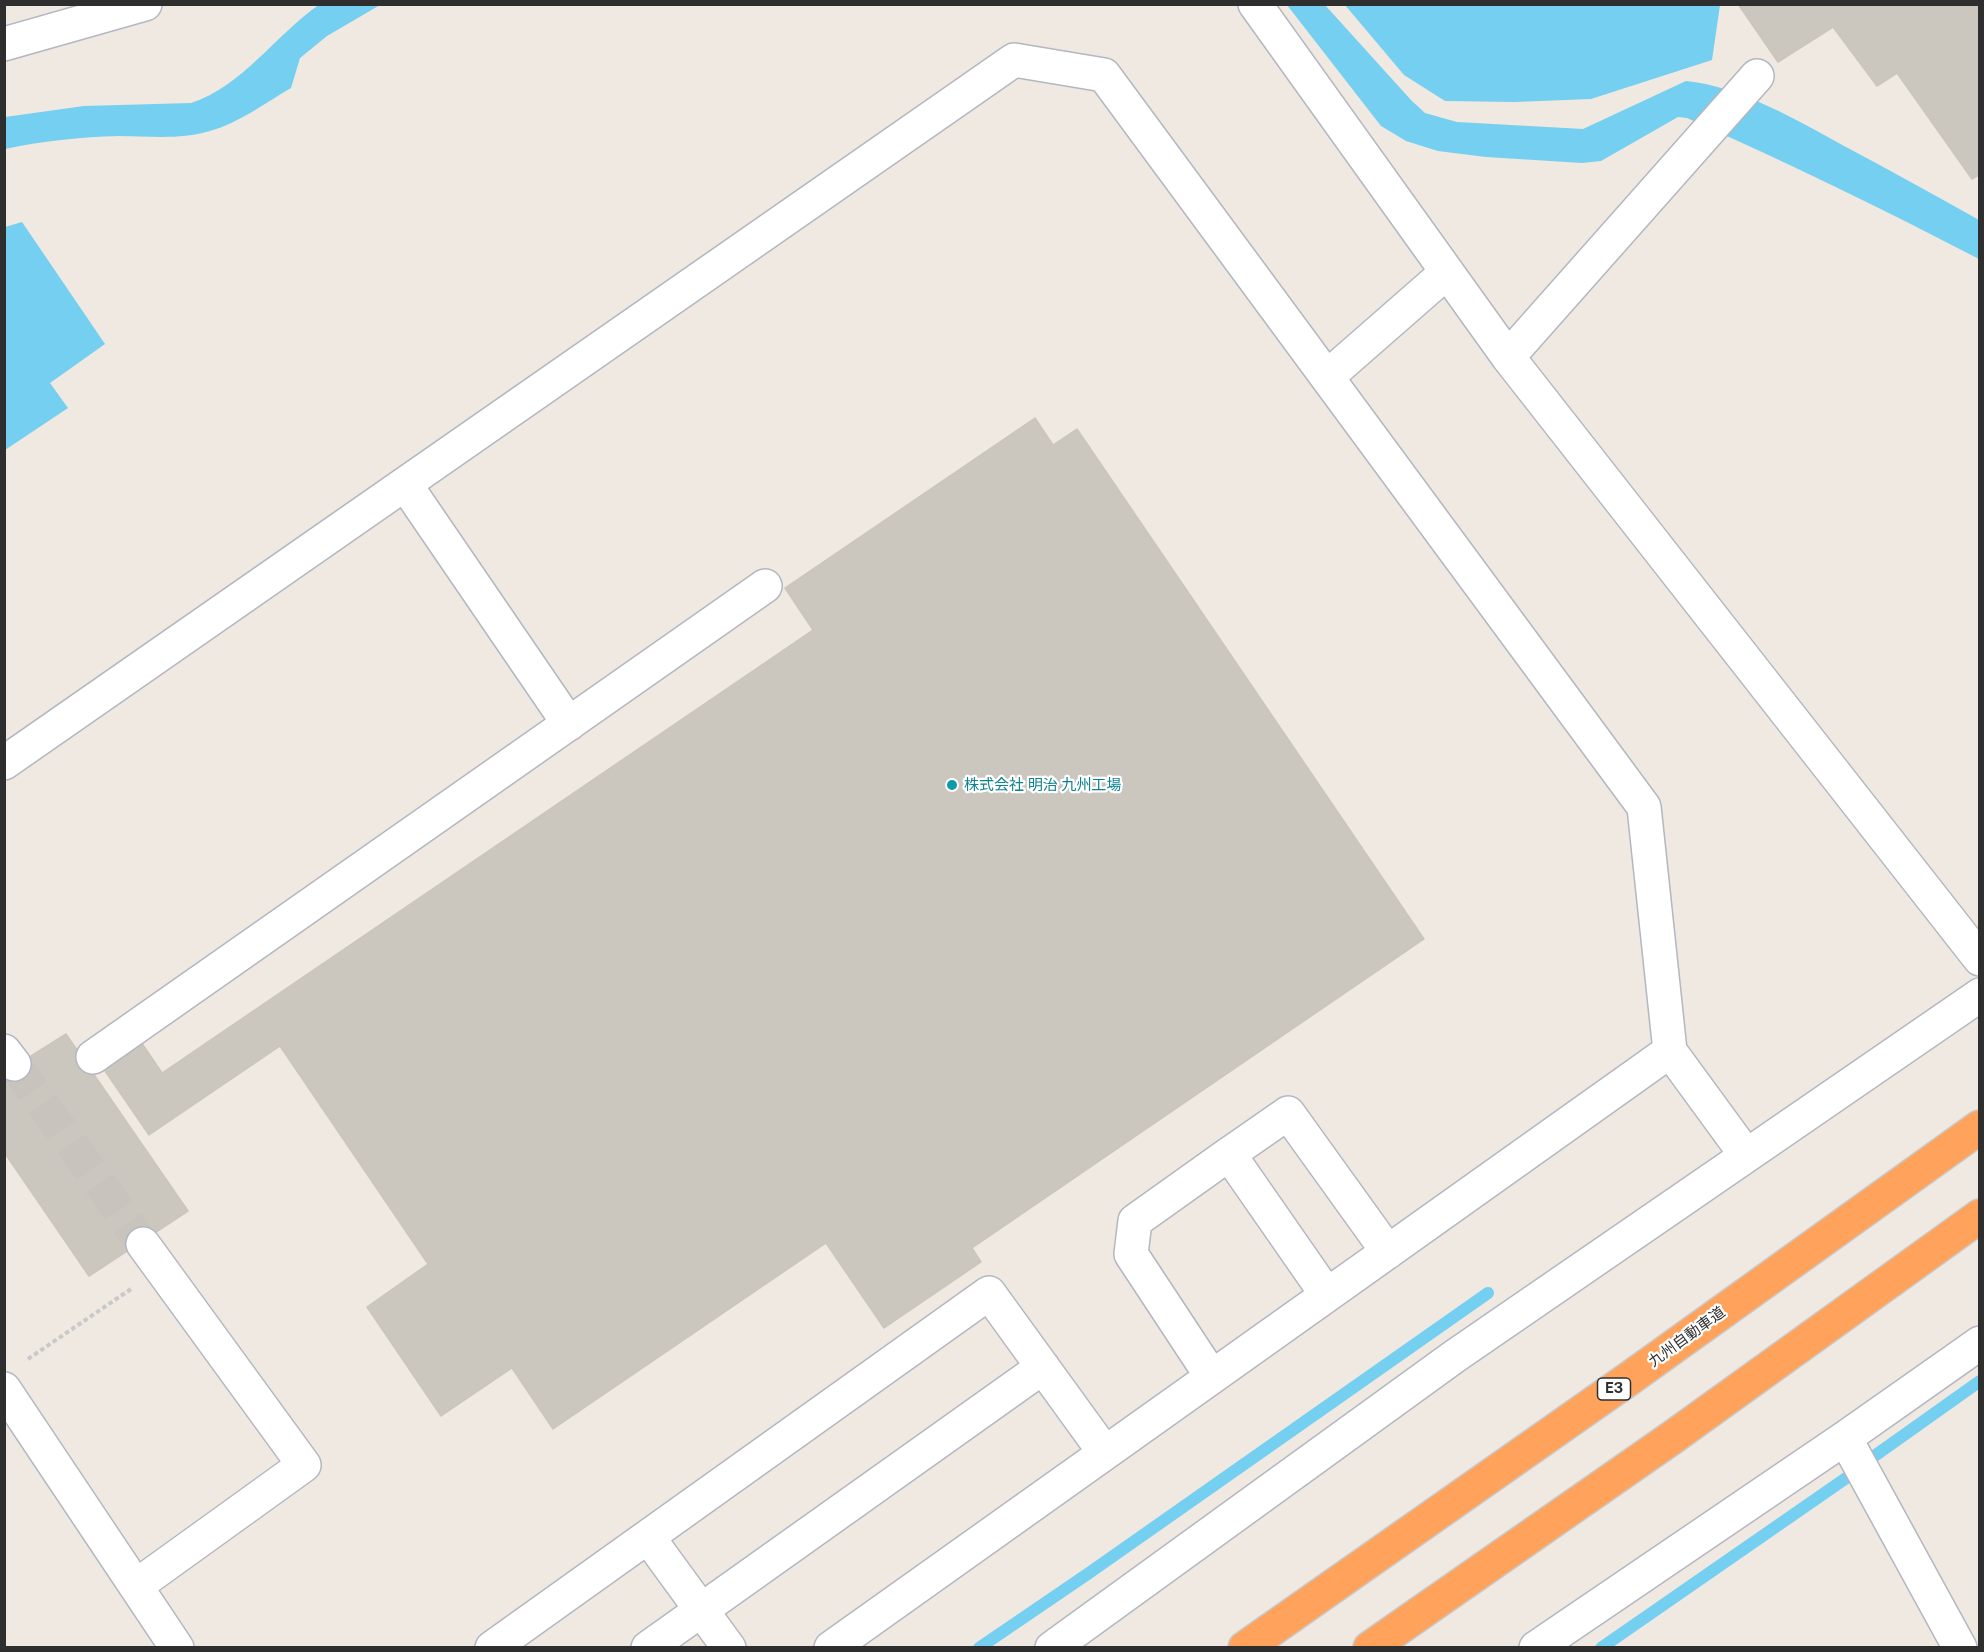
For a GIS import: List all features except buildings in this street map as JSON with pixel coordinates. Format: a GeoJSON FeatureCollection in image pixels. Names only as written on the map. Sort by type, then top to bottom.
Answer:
{"type":"FeatureCollection","features":[{"type":"Feature","properties":{"kind":"highway","name":"九州自動車道"},"geometry":{"type":"LineString","coordinates":[[1245,1647],[1630,1378],[1980,1127]]}},
{"type":"Feature","properties":{"kind":"highway"},"geometry":{"type":"LineString","coordinates":[[1370,1647],[1673,1437],[1980,1216]]}},
{"type":"Feature","properties":{"kind":"street"},"geometry":{"type":"LineString","coordinates":[[4,44],[145,4]]}},
{"type":"Feature","properties":{"kind":"street"},"geometry":{"type":"LineString","coordinates":[[1255,4],[1508,357],[1980,959]]}},
{"type":"Feature","properties":{"kind":"street"},"geometry":{"type":"LineString","coordinates":[[4,763],[1014,60],[1104,75],[1644,807],[1670,1051],[1746,1155]]}},
{"type":"Feature","properties":{"kind":"street"},"geometry":{"type":"LineString","coordinates":[[1508,357],[1749,84]]}},
{"type":"Feature","properties":{"kind":"street"},"geometry":{"type":"LineString","coordinates":[[1327,377],[1447,272]]}},
{"type":"Feature","properties":{"kind":"street"},"geometry":{"type":"LineString","coordinates":[[405,484],[569,724]]}},
{"type":"Feature","properties":{"kind":"street"},"geometry":{"type":"LineString","coordinates":[[93,1057],[765,586]]}},
{"type":"Feature","properties":{"kind":"street"},"geometry":{"type":"LineString","coordinates":[[1052,1647],[1455,1356],[1980,994]]}},
{"type":"Feature","properties":{"kind":"street"},"geometry":{"type":"LineString","coordinates":[[831,1647],[1670,1051]]}},
{"type":"Feature","properties":{"kind":"street"},"geometry":{"type":"LineString","coordinates":[[1212,1377],[1131,1254],[1135,1221],[1229,1154],[1287,1113],[1388,1252]]}},
{"type":"Feature","properties":{"kind":"street"},"geometry":{"type":"LineString","coordinates":[[1229,1154],[1327,1295]]}},
{"type":"Feature","properties":{"kind":"street"},"geometry":{"type":"LineString","coordinates":[[136,1586],[304,1465],[152,1256]]}},
{"type":"Feature","properties":{"kind":"street"},"geometry":{"type":"LineString","coordinates":[[492,1647],[989,1293],[1105,1453]]}},
{"type":"Feature","properties":{"kind":"street"},"geometry":{"type":"LineString","coordinates":[[1536,1647],[1845,1438],[1980,1343]]}},
{"type":"Feature","properties":{"kind":"street"},"geometry":{"type":"LineString","coordinates":[[648,1647],[1043,1367]]}},
{"type":"Feature","properties":{"kind":"street"},"geometry":{"type":"LineString","coordinates":[[4,1389],[177,1647]]}},
{"type":"Feature","properties":{"kind":"street"},"geometry":{"type":"LineString","coordinates":[[1845,1438],[1960,1647]]}},
{"type":"Feature","properties":{"kind":"street"},"geometry":{"type":"LineString","coordinates":[[648,1536],[729,1647]]}},
{"type":"Feature","properties":{"kind":"path"},"geometry":{"type":"LineString","coordinates":[[24,1362],[152,1256]]}},
{"type":"Feature","properties":{"kind":"water"},"geometry":{"type":"Polygon","coordinates":[[[320,4],[380,5],[327,36],[300,58],[291,88],[231,123],[187,136],[90,137],[5,149],[5,117],[84,106],[191,103],[210,95],[243,72],[320,4]]]}},
{"type":"Feature","properties":{"kind":"water"},"geometry":{"type":"Polygon","coordinates":[[[1287,5],[1325,5],[1425,113],[1457,122],[1583,129],[1686,81],[1726,89],[1768,106],[1809,127],[1979,220],[1979,259],[1834,186],[1687,118],[1678,117],[1601,161],[1582,163],[1486,157],[1438,151],[1406,141],[1381,126],[1287,5]]]}},
{"type":"Feature","properties":{"kind":"water"},"geometry":{"type":"Polygon","coordinates":[[[1345,5],[1720,5],[1712,60],[1591,99],[1515,102],[1445,101],[1404,75],[1345,5]]]}},
{"type":"Feature","properties":{"kind":"water"},"geometry":{"type":"Polygon","coordinates":[[[22,222],[105,344],[50,383],[68,408],[5,450],[5,227],[22,222]]]}},
{"type":"Feature","properties":{"kind":"waterway"},"geometry":{"type":"LineString","coordinates":[[979,1648],[1488,1293]]}},
{"type":"Feature","properties":{"kind":"waterway"},"geometry":{"type":"LineString","coordinates":[[1873,1457],[1980,1381]]}},
{"type":"Feature","properties":{"kind":"waterway"},"geometry":{"type":"LineString","coordinates":[[1601,1648],[1852,1474]]}},
{"type":"Feature","properties":{"kind":"tunnel"},"geometry":{"type":"LineString","coordinates":[[14,1064],[143,1244]]}},
{"type":"Feature","properties":{"kind":"place","name":"株式会社 明治 九州工場"},"geometry":{"type":"Point","coordinates":[952,785]}}]}
